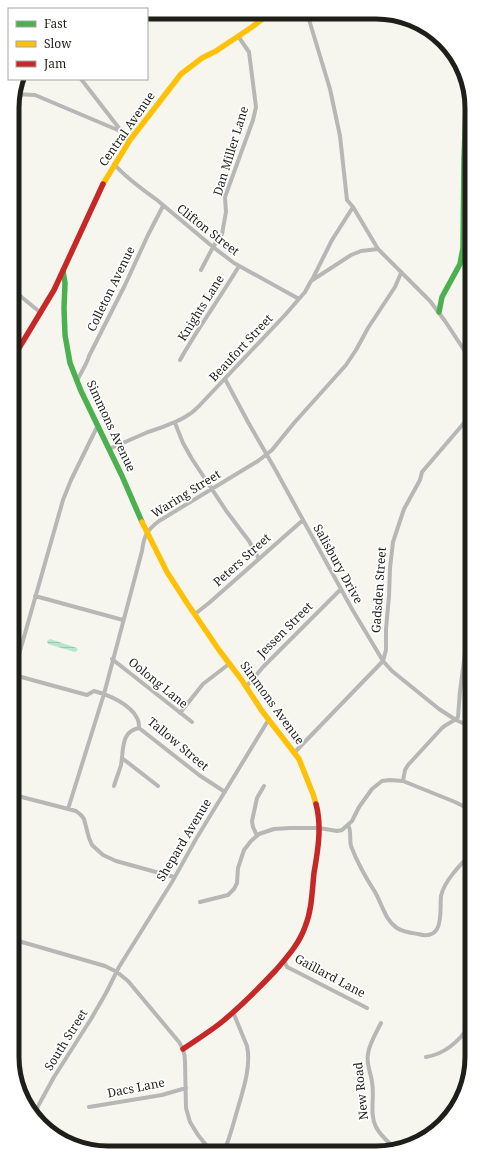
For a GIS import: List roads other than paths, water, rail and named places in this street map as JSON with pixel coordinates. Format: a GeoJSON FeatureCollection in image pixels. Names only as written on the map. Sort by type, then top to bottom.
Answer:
{"type":"FeatureCollection","features":[{"type":"Feature","properties":{"kind":"street","name":"Central Avenue"},"geometry":{"type":"LineString","coordinates":[[19,348],[41,313],[63,271],[105,180],[129,141],[181,74],[202,58],[216,51],[262,19]]}},
{"type":"Feature","properties":{"kind":"street"},"geometry":{"type":"LineString","coordinates":[[309,19],[330,89],[340,136],[347,200],[378,249],[420,290],[439,312],[465,351]]}},
{"type":"Feature","properties":{"kind":"street","name":"Dan Miller Lane"},"geometry":{"type":"LineString","coordinates":[[201,270],[213,247],[222,234],[226,212],[225,197],[253,120],[256,107],[249,52],[238,36]]}},
{"type":"Feature","properties":{"kind":"street"},"geometry":{"type":"LineString","coordinates":[[82,80],[129,141]]}},
{"type":"Feature","properties":{"kind":"street"},"geometry":{"type":"LineString","coordinates":[[20,94],[35,95],[120,131]]}},
{"type":"Feature","properties":{"kind":"street"},"geometry":{"type":"LineString","coordinates":[[439,312],[441,300],[457,272],[462,256],[465,150]]}},
{"type":"Feature","properties":{"kind":"street","name":"Clifton Street"},"geometry":{"type":"LineString","coordinates":[[114,164],[148,194],[213,247],[239,266],[299,299]]}},
{"type":"Feature","properties":{"kind":"street","name":"Colleton Avenue"},"geometry":{"type":"LineString","coordinates":[[77,381],[89,360],[89,356],[125,285],[148,235],[164,206]]}},
{"type":"Feature","properties":{"kind":"street"},"geometry":{"type":"LineString","coordinates":[[311,282],[332,240],[353,208]]}},
{"type":"Feature","properties":{"kind":"street","name":"Beaufort Street"},"geometry":{"type":"LineString","coordinates":[[109,449],[148,432],[186,418],[195,411],[285,315],[305,292],[311,282],[351,255],[361,251],[378,249]]}},
{"type":"Feature","properties":{"kind":"street","name":"Knights Lane"},"geometry":{"type":"LineString","coordinates":[[180,360],[207,314],[222,294],[239,266]]}},
{"type":"Feature","properties":{"kind":"street","name":"Simmons Avenue"},"geometry":{"type":"LineString","coordinates":[[63,271],[65,283],[64,308],[67,349],[70,363],[77,381],[134,501],[146,533],[167,572],[195,614],[229,664],[294,752],[300,762],[316,803],[319,828],[318,848],[312,883],[312,900],[304,930],[284,962],[257,991],[222,1022],[183,1050]]}},
{"type":"Feature","properties":{"kind":"street","name":"Waring Street"},"geometry":{"type":"LineString","coordinates":[[68,809],[104,694],[146,533],[159,522],[266,455],[283,438],[294,423],[346,365],[395,287],[401,273]]}},
{"type":"Feature","properties":{"kind":"street"},"geometry":{"type":"LineString","coordinates":[[19,295],[41,313]]}},
{"type":"Feature","properties":{"kind":"street","name":"Salisbury Drive"},"geometry":{"type":"LineString","coordinates":[[225,379],[341,589],[384,661],[392,671],[439,709],[465,724]]}},
{"type":"Feature","properties":{"kind":"street","name":"Gadsden Street"},"geometry":{"type":"LineString","coordinates":[[384,661],[393,542],[401,516],[420,480],[422,472],[465,422]]}},
{"type":"Feature","properties":{"kind":"street"},"geometry":{"type":"LineString","coordinates":[[175,423],[188,451],[258,558]]}},
{"type":"Feature","properties":{"kind":"street"},"geometry":{"type":"LineString","coordinates":[[19,655],[63,500],[71,480],[98,425]]}},
{"type":"Feature","properties":{"kind":"street","name":"Peters Street"},"geometry":{"type":"LineString","coordinates":[[195,614],[303,520]]}},
{"type":"Feature","properties":{"kind":"street","name":"Jessen Street"},"geometry":{"type":"LineString","coordinates":[[246,687],[263,667],[341,589]]}},
{"type":"Feature","properties":{"kind":"street"},"geometry":{"type":"LineString","coordinates":[[35,596],[123,620]]}},
{"type":"Feature","properties":{"kind":"street"},"geometry":{"type":"LineString","coordinates":[[403,780],[405,770],[412,760],[446,724],[456,720],[459,714],[460,691],[465,654]]}},
{"type":"Feature","properties":{"kind":"street","name":"Oolong Lane"},"geometry":{"type":"LineString","coordinates":[[112,659],[192,722]]}},
{"type":"Feature","properties":{"kind":"street"},"geometry":{"type":"LineString","coordinates":[[294,752],[384,661]]}},
{"type":"Feature","properties":{"kind":"street"},"geometry":{"type":"LineString","coordinates":[[180,713],[203,684],[229,664]]}},
{"type":"Feature","properties":{"kind":"street"},"geometry":{"type":"LineString","coordinates":[[19,675],[87,695],[94,691],[104,694]]}},
{"type":"Feature","properties":{"kind":"street","name":"Tallow Street"},"geometry":{"type":"LineString","coordinates":[[104,694],[124,705],[133,712],[138,720],[139,728],[199,775],[225,792]]}},
{"type":"Feature","properties":{"kind":"street","name":"Shepard Avenue"},"geometry":{"type":"LineString","coordinates":[[117,972],[269,719]]}},
{"type":"Feature","properties":{"kind":"street"},"geometry":{"type":"LineString","coordinates":[[114,786],[121,765],[122,747],[125,740],[133,729],[139,728]]}},
{"type":"Feature","properties":{"kind":"street"},"geometry":{"type":"LineString","coordinates":[[122,758],[158,786]]}},
{"type":"Feature","properties":{"kind":"street"},"geometry":{"type":"LineString","coordinates":[[200,902],[228,895],[234,889],[237,883],[238,868],[244,850],[257,836],[268,830],[274,829],[319,828],[340,831],[352,821],[359,807],[375,786],[386,780],[403,780],[465,807]]}},
{"type":"Feature","properties":{"kind":"street"},"geometry":{"type":"LineString","coordinates":[[257,836],[252,821],[257,798],[264,786]]}},
{"type":"Feature","properties":{"kind":"street"},"geometry":{"type":"LineString","coordinates":[[19,796],[76,811],[84,819],[92,845],[103,855],[116,861],[174,877]]}},
{"type":"Feature","properties":{"kind":"street"},"geometry":{"type":"LineString","coordinates":[[348,825],[351,830],[350,840],[356,859],[383,909],[394,925],[402,931],[424,936],[436,932],[439,925],[444,887],[465,860]]}},
{"type":"Feature","properties":{"kind":"street"},"geometry":{"type":"LineString","coordinates":[[19,941],[104,966],[117,972],[128,981],[179,1042],[183,1050],[185,1061],[186,1108],[190,1122],[207,1146]]}},
{"type":"Feature","properties":{"kind":"street","name":"Gaillard Lane"},"geometry":{"type":"LineString","coordinates":[[284,962],[287,967],[367,1008]]}},
{"type":"Feature","properties":{"kind":"street","name":"South Street"},"geometry":{"type":"LineString","coordinates":[[38,1111],[37,1108],[54,1076],[106,993],[117,972]]}},
{"type":"Feature","properties":{"kind":"street"},"geometry":{"type":"LineString","coordinates":[[226,1146],[244,1086],[248,1063],[247,1046],[233,1012]]}},
{"type":"Feature","properties":{"kind":"street","name":"New Road"},"geometry":{"type":"LineString","coordinates":[[381,1023],[375,1034],[367,1056],[372,1082],[373,1115],[375,1124],[379,1132],[391,1144]]}},
{"type":"Feature","properties":{"kind":"street"},"geometry":{"type":"LineString","coordinates":[[426,1057],[435,1056],[459,1039],[465,1031]]}},
{"type":"Feature","properties":{"kind":"street","name":"Dacs Lane"},"geometry":{"type":"LineString","coordinates":[[89,1108],[162,1095],[186,1088]]}}]}
